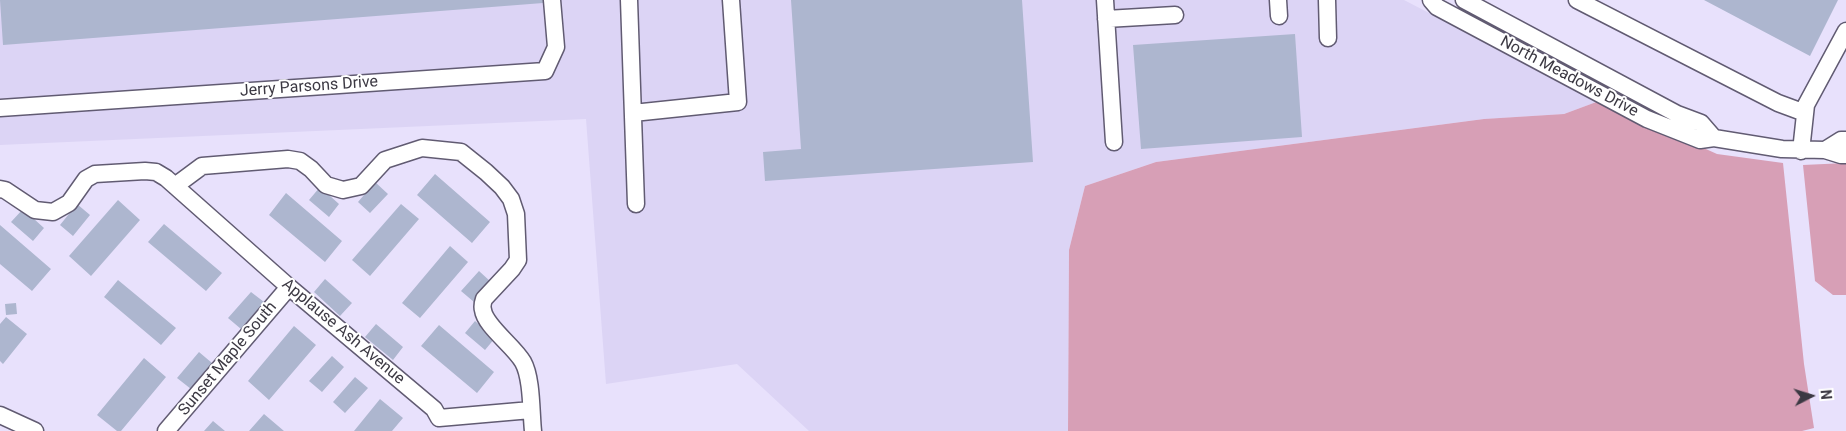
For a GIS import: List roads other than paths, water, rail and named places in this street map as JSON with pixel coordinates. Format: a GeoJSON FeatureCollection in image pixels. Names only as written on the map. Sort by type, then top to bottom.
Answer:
{"type":"FeatureCollection","features":[{"type":"Feature","properties":{"kind":"street","name":"Jerry Parsons Drive"},"geometry":{"type":"LineString","coordinates":[[0,108],[545,71],[556,47],[552,0]]}},
{"type":"Feature","properties":{"kind":"street"},"geometry":{"type":"LineString","coordinates":[[628,0],[636,204]]}},
{"type":"Feature","properties":{"kind":"street"},"geometry":{"type":"LineString","coordinates":[[633,113],[738,102],[731,0]]}},
{"type":"Feature","properties":{"kind":"street"},"geometry":{"type":"LineString","coordinates":[[1105,0],[1114,142]]}},
{"type":"Feature","properties":{"kind":"street"},"geometry":{"type":"LineString","coordinates":[[1327,0],[1328,38]]}},
{"type":"Feature","properties":{"kind":"street","name":"North Meadows Drive"},"geometry":{"type":"LineString","coordinates":[[1431,0],[1436,6],[1648,119],[1700,140],[1714,138],[1747,145],[1801,151],[1825,150],[1846,155]]}},
{"type":"Feature","properties":{"kind":"street","name":"North Meadows Drive"},"geometry":{"type":"LineString","coordinates":[[1464,0],[1677,114],[1701,123],[1714,138]]}},
{"type":"Feature","properties":{"kind":"street"},"geometry":{"type":"LineString","coordinates":[[1576,0],[1778,103],[1805,113]]}},
{"type":"Feature","properties":{"kind":"street"},"geometry":{"type":"LineString","coordinates":[[1106,19],[1176,15]]}},
{"type":"Feature","properties":{"kind":"street"},"geometry":{"type":"LineString","coordinates":[[1801,151],[1806,105],[1846,31]]}},
{"type":"Feature","properties":{"kind":"street","name":"North Meadows Drive"},"geometry":{"type":"LineString","coordinates":[[1825,150],[1841,140],[1846,140]]}},
{"type":"Feature","properties":{"kind":"street"},"geometry":{"type":"LineString","coordinates":[[175,186],[202,166],[288,160],[300,162],[311,169],[326,185],[343,190],[361,186],[385,160],[422,148],[461,152],[502,187],[511,200],[516,214],[518,260],[484,299],[483,310],[487,321],[504,338],[524,363],[528,380],[533,431]]}},
{"type":"Feature","properties":{"kind":"street","name":"Applause Ash Avenue"},"geometry":{"type":"LineString","coordinates":[[0,189],[5,190],[35,210],[53,212],[69,203],[86,179],[95,174],[156,172],[175,186],[289,287],[434,409],[436,425],[531,410]]}},
{"type":"Feature","properties":{"kind":"street","name":"Sunset Maple South"},"geometry":{"type":"LineString","coordinates":[[166,431],[289,287]]}},
{"type":"Feature","properties":{"kind":"street"},"geometry":{"type":"LineString","coordinates":[[0,415],[35,431]]}}]}
